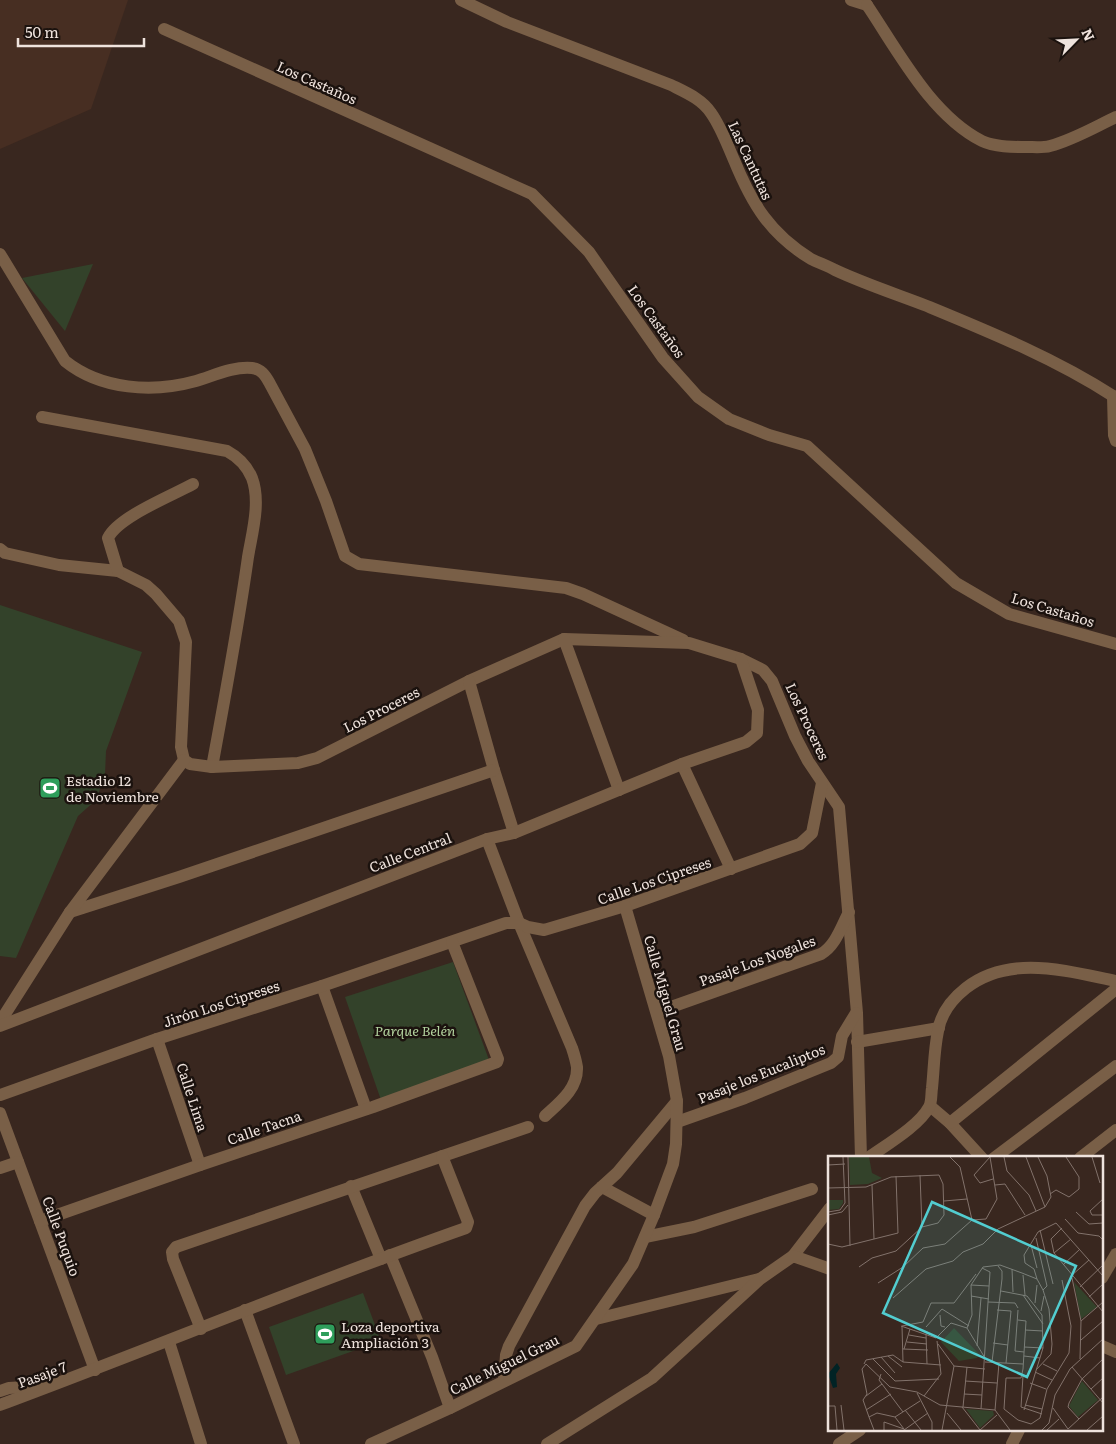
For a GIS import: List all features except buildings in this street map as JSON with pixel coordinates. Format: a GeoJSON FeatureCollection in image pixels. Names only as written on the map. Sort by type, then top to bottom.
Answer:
{"type":"FeatureCollection","features":[{"type":"Feature","properties":{"kind":"street","name":"Las Cantutas"},"geometry":{"type":"LineString","coordinates":[[461,0],[507,22],[671,85],[695,97],[710,112],[721,130],[743,183],[757,210],[778,234],[812,259],[863,283],[926,306],[1048,359],[1115,395]]}},
{"type":"Feature","properties":{"kind":"street"},"geometry":{"type":"LineString","coordinates":[[851,0],[872,3],[910,71],[958,125],[984,142],[1012,148],[1049,147],[1116,117]]}},
{"type":"Feature","properties":{"kind":"street","name":"Los Castaños"},"geometry":{"type":"LineString","coordinates":[[164,29],[532,194],[589,252],[663,358],[698,397],[729,419],[769,435],[806,446],[956,583],[1009,614],[1116,644]]}},
{"type":"Feature","properties":{"kind":"street"},"geometry":{"type":"LineString","coordinates":[[0,254],[65,361],[76,370],[98,380],[149,388],[193,382],[234,370],[252,368],[262,372],[305,449],[345,556],[351,561],[359,564],[566,588],[689,643]]}},
{"type":"Feature","properties":{"kind":"street"},"geometry":{"type":"LineString","coordinates":[[1115,395],[1114,435],[1116,441]]}},
{"type":"Feature","properties":{"kind":"street"},"geometry":{"type":"LineString","coordinates":[[42,418],[227,451],[236,456],[252,479],[256,502],[241,608],[212,767]]}},
{"type":"Feature","properties":{"kind":"street"},"geometry":{"type":"LineString","coordinates":[[118,571],[108,538],[111,532],[140,512],[193,484]]}},
{"type":"Feature","properties":{"kind":"street"},"geometry":{"type":"LineString","coordinates":[[0,549],[5,553],[59,565],[118,571],[146,585],[179,621],[186,642],[181,747],[184,760],[70,912],[0,1022]]}},
{"type":"Feature","properties":{"kind":"street"},"geometry":{"type":"LineString","coordinates":[[564,639],[619,790]]}},
{"type":"Feature","properties":{"kind":"street","name":"Los Proceres"},"geometry":{"type":"LineString","coordinates":[[184,760],[190,764],[212,767],[298,763],[317,758],[469,681],[564,639],[689,643],[741,659],[763,670],[772,681],[795,736],[822,783],[839,807],[849,912]]}},
{"type":"Feature","properties":{"kind":"street","name":"Calle Central"},"geometry":{"type":"LineString","coordinates":[[0,1026],[487,839],[514,833],[682,764],[746,742],[757,733],[758,710],[741,659]]}},
{"type":"Feature","properties":{"kind":"street"},"geometry":{"type":"LineString","coordinates":[[469,681],[514,833]]}},
{"type":"Feature","properties":{"kind":"street"},"geometry":{"type":"LineString","coordinates":[[682,764],[731,869]]}},
{"type":"Feature","properties":{"kind":"street"},"geometry":{"type":"LineString","coordinates":[[70,912],[494,770]]}},
{"type":"Feature","properties":{"kind":"street","name":"Calle Los Cipreses"},"geometry":{"type":"LineString","coordinates":[[452,942],[506,923],[519,923],[544,930],[626,906],[800,844],[812,832],[822,783]]}},
{"type":"Feature","properties":{"kind":"street"},"geometry":{"type":"LineString","coordinates":[[487,839],[519,923],[565,1030],[577,1068],[575,1081],[566,1097],[545,1116]]}},
{"type":"Feature","properties":{"kind":"street","name":"Calle Miguel Grau"},"geometry":{"type":"LineString","coordinates":[[371,1444],[450,1408],[576,1346],[633,1264],[673,1164],[677,1101],[669,1056],[626,906]]}},
{"type":"Feature","properties":{"kind":"street"},"geometry":{"type":"LineString","coordinates":[[849,912],[857,1012],[861,1156]]}},
{"type":"Feature","properties":{"kind":"street","name":"Pasaje Los Nogales"},"geometry":{"type":"LineString","coordinates":[[657,1012],[821,954],[834,941],[849,912]]}},
{"type":"Feature","properties":{"kind":"street","name":"Jirón Los Cipreses"},"geometry":{"type":"LineString","coordinates":[[0,1095],[157,1039],[452,942]]}},
{"type":"Feature","properties":{"kind":"street","name":"Calle Tacna"},"geometry":{"type":"LineString","coordinates":[[40,1221],[497,1062],[498,1059],[452,942]]}},
{"type":"Feature","properties":{"kind":"street"},"geometry":{"type":"LineString","coordinates":[[871,1156],[915,1123],[930,1106],[938,1028],[942,1016],[950,1002],[973,982],[1002,970],[1016,968],[1055,969],[1116,981]]}},
{"type":"Feature","properties":{"kind":"street"},"geometry":{"type":"LineString","coordinates":[[322,986],[366,1109]]}},
{"type":"Feature","properties":{"kind":"street"},"geometry":{"type":"LineString","coordinates":[[950,1123],[1116,989]]}},
{"type":"Feature","properties":{"kind":"street","name":"Pasaje los Eucaliptos"},"geometry":{"type":"LineString","coordinates":[[677,1122],[745,1098],[831,1063],[838,1056],[842,1036],[857,1012]]}},
{"type":"Feature","properties":{"kind":"street"},"geometry":{"type":"LineString","coordinates":[[857,1042],[938,1028]]}},
{"type":"Feature","properties":{"kind":"street","name":"Calle Lima"},"geometry":{"type":"LineString","coordinates":[[157,1039],[200,1165]]}},
{"type":"Feature","properties":{"kind":"street"},"geometry":{"type":"LineString","coordinates":[[997,1156],[1116,1066]]}},
{"type":"Feature","properties":{"kind":"street"},"geometry":{"type":"LineString","coordinates":[[504,1381],[506,1355],[509,1346],[585,1206],[628,1160],[677,1101]]}},
{"type":"Feature","properties":{"kind":"street"},"geometry":{"type":"LineString","coordinates":[[930,1106],[950,1123],[980,1156]]}},
{"type":"Feature","properties":{"kind":"street","name":"Calle Puquio"},"geometry":{"type":"LineString","coordinates":[[0,1113],[95,1370]]}},
{"type":"Feature","properties":{"kind":"street"},"geometry":{"type":"LineString","coordinates":[[200,1329],[173,1259],[172,1252],[176,1247],[528,1127]]}},
{"type":"Feature","properties":{"kind":"street"},"geometry":{"type":"LineString","coordinates":[[1083,1156],[1116,1130]]}},
{"type":"Feature","properties":{"kind":"street","name":"Pasaje 7"},"geometry":{"type":"LineString","coordinates":[[0,1405],[169,1342],[245,1310],[466,1228],[468,1225],[442,1156]]}},
{"type":"Feature","properties":{"kind":"street"},"geometry":{"type":"LineString","coordinates":[[0,1168],[18,1162]]}},
{"type":"Feature","properties":{"kind":"street"},"geometry":{"type":"LineString","coordinates":[[351,1186],[432,1356],[450,1408]]}},
{"type":"Feature","properties":{"kind":"street"},"geometry":{"type":"LineString","coordinates":[[602,1187],[654,1215]]}},
{"type":"Feature","properties":{"kind":"street"},"geometry":{"type":"LineString","coordinates":[[645,1237],[694,1228],[812,1188]]}},
{"type":"Feature","properties":{"kind":"street"},"geometry":{"type":"LineString","coordinates":[[547,1444],[652,1378],[760,1279],[793,1256],[828,1211]]}},
{"type":"Feature","properties":{"kind":"street"},"geometry":{"type":"LineString","coordinates":[[1104,1275],[1116,1254]]}},
{"type":"Feature","properties":{"kind":"street"},"geometry":{"type":"LineString","coordinates":[[793,1256],[828,1268]]}},
{"type":"Feature","properties":{"kind":"street"},"geometry":{"type":"LineString","coordinates":[[596,1319],[760,1279]]}},
{"type":"Feature","properties":{"kind":"street"},"geometry":{"type":"LineString","coordinates":[[245,1310],[294,1444]]}},
{"type":"Feature","properties":{"kind":"street"},"geometry":{"type":"LineString","coordinates":[[169,1342],[201,1444]]}},
{"type":"Feature","properties":{"kind":"street"},"geometry":{"type":"LineString","coordinates":[[1104,1347],[1116,1352]]}},
{"type":"Feature","properties":{"kind":"street"},"geometry":{"type":"LineString","coordinates":[[0,1390],[52,1386]]}},
{"type":"Feature","properties":{"kind":"street"},"geometry":{"type":"LineString","coordinates":[[839,1444],[857,1432]]}},
{"type":"Feature","properties":{"kind":"street"},"geometry":{"type":"LineString","coordinates":[[1012,1444],[1018,1432]]}},
{"type":"Feature","properties":{"kind":"shaded area"},"geometry":{"type":"Polygon","coordinates":[[[0,0],[128,0],[91,109],[0,149],[0,0]]]}},
{"type":"Feature","properties":{"kind":"green space"},"geometry":{"type":"Polygon","coordinates":[[[93,264],[65,331],[22,278],[93,264]]]}},
{"type":"Feature","properties":{"kind":"green space","name":"Estadio 12 de Noviembre"},"geometry":{"type":"Polygon","coordinates":[[[0,605],[142,652],[106,751],[105,775],[96,800],[78,816],[16,958],[0,956],[0,605]]]}},
{"type":"Feature","properties":{"kind":"green space","name":"Parque Belén"},"geometry":{"type":"Polygon","coordinates":[[[453,962],[489,1060],[381,1100],[345,997],[453,962]]]}},
{"type":"Feature","properties":{"kind":"green space","name":"Loza deportiva Ampliación 3"},"geometry":{"type":"Polygon","coordinates":[[[363,1293],[381,1341],[286,1375],[269,1327],[363,1293]]]}},
{"type":"Feature","properties":{"kind":"place","name":"Estadio 12 de Noviembre"},"geometry":{"type":"Point","coordinates":[50,788]}},
{"type":"Feature","properties":{"kind":"place","name":"Loza deportiva Ampliación 3"},"geometry":{"type":"Point","coordinates":[325,1334]}}]}
